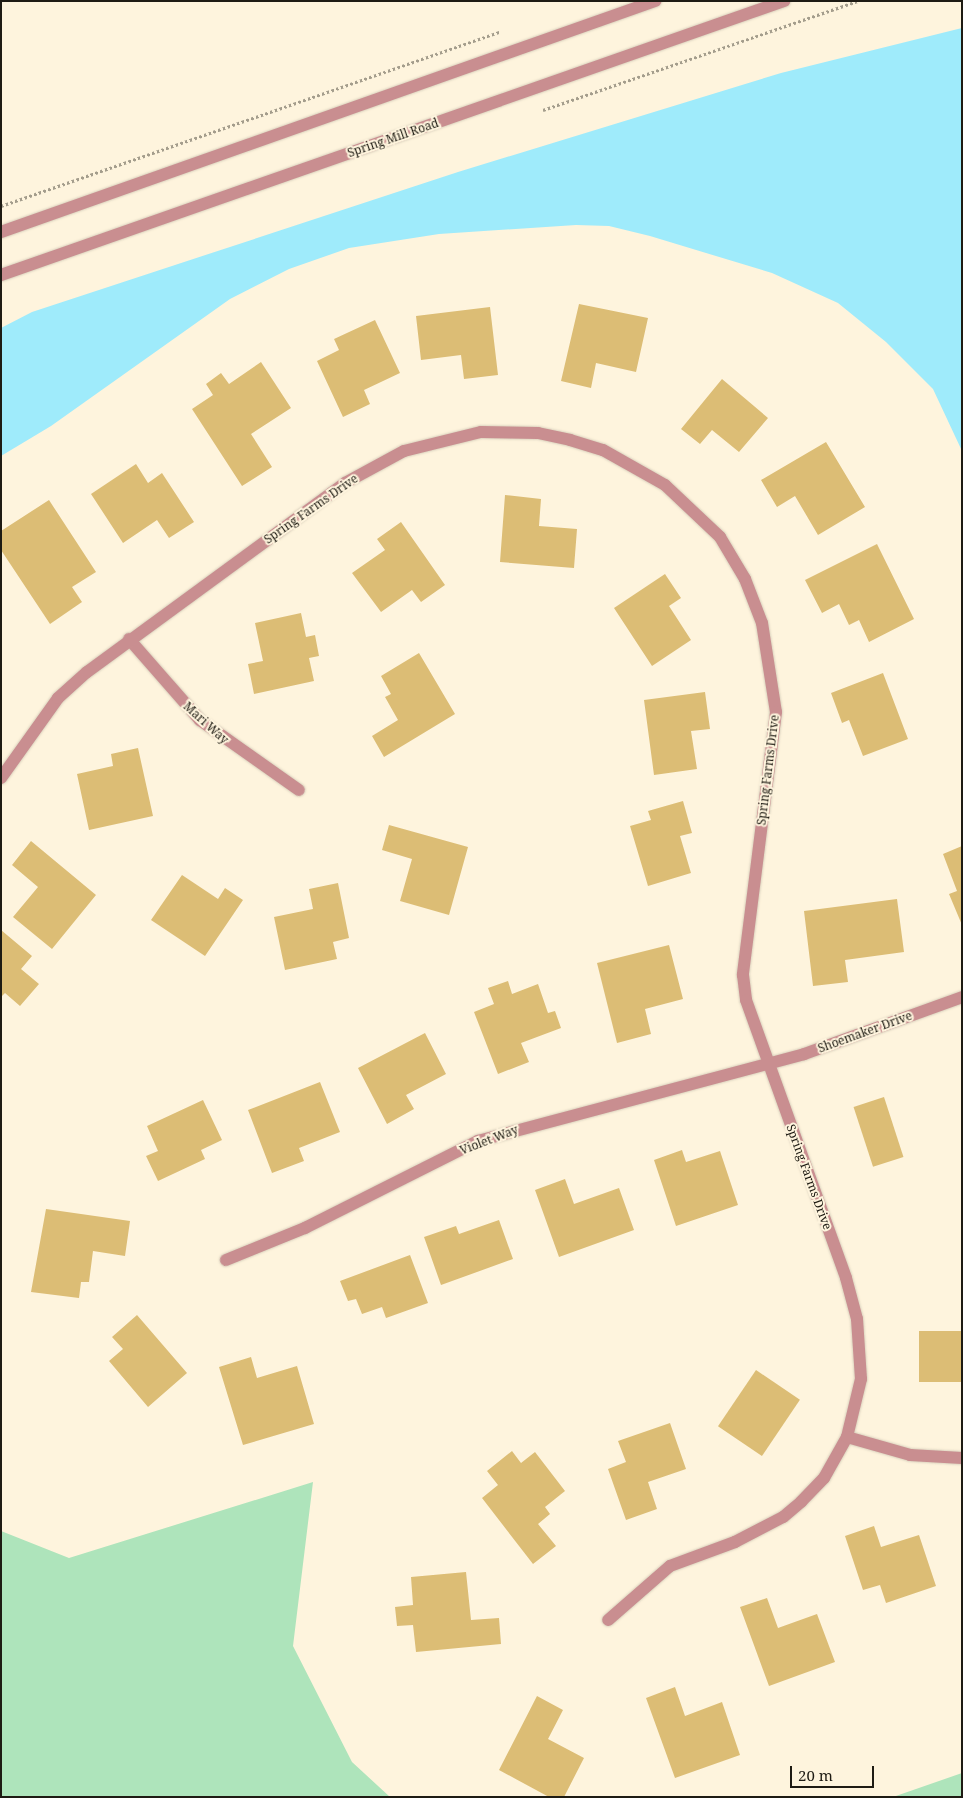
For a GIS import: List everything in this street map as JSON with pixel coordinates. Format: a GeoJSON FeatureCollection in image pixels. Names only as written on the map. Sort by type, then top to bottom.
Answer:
{"type":"FeatureCollection","features":[{"type":"Feature","properties":{"kind":"street"},"geometry":{"type":"LineString","coordinates":[[1,232],[655,1]]}},
{"type":"Feature","properties":{"kind":"street","name":"Spring Mill Road"},"geometry":{"type":"LineString","coordinates":[[1,274],[784,1]]}},
{"type":"Feature","properties":{"kind":"street","name":"Spring Farms Drive"},"geometry":{"type":"LineString","coordinates":[[1,778],[58,698],[129,639],[345,483],[404,451],[438,440],[481,432],[538,433],[602,450],[665,485],[720,538],[745,579],[772,668],[776,712],[743,975],[768,1064],[857,1319],[861,1379],[847,1437],[824,1478],[783,1518],[670,1566],[608,1620]]}},
{"type":"Feature","properties":{"kind":"street","name":"Mari Way"},"geometry":{"type":"LineString","coordinates":[[129,639],[200,720],[299,790]]}},
{"type":"Feature","properties":{"kind":"street","name":"Shoemaker Drive"},"geometry":{"type":"LineString","coordinates":[[768,1064],[962,997]]}},
{"type":"Feature","properties":{"kind":"street","name":"Violet Way"},"geometry":{"type":"LineString","coordinates":[[226,1260],[305,1228],[478,1141],[768,1064]]}},
{"type":"Feature","properties":{"kind":"street"},"geometry":{"type":"LineString","coordinates":[[847,1437],[910,1455],[962,1458]]}},
{"type":"Feature","properties":{"kind":"path"},"geometry":{"type":"LineString","coordinates":[[1,206],[502,31]]}},
{"type":"Feature","properties":{"kind":"green space"},"geometry":{"type":"Polygon","coordinates":[[[313,1482],[293,1646],[352,1762],[390,1797],[1,1797],[1,1531],[69,1558],[313,1482]]]}},
{"type":"Feature","properties":{"kind":"green space"},"geometry":{"type":"Polygon","coordinates":[[[962,1773],[962,1797],[893,1797],[962,1773]]]}},
{"type":"Feature","properties":{"kind":"water"},"geometry":{"type":"Polygon","coordinates":[[[962,28],[962,451],[933,389],[886,342],[838,303],[772,273],[650,236],[609,226],[576,225],[439,234],[349,248],[289,269],[230,299],[51,426],[1,456],[1,328],[32,312],[458,172],[781,73],[962,28]]]}},
{"type":"Feature","properties":{"kind":"building"},"geometry":{"type":"Polygon","coordinates":[[[579,304],[648,318],[636,372],[596,363],[591,388],[561,381],[579,304]]]}},
{"type":"Feature","properties":{"kind":"building"},"geometry":{"type":"Polygon","coordinates":[[[490,307],[498,375],[464,379],[461,355],[421,360],[416,316],[490,307]]]}},
{"type":"Feature","properties":{"kind":"building"},"geometry":{"type":"Polygon","coordinates":[[[375,320],[400,373],[364,390],[370,404],[343,417],[317,361],[339,350],[334,339],[375,320]]]}},
{"type":"Feature","properties":{"kind":"building"},"geometry":{"type":"Polygon","coordinates":[[[261,362],[291,408],[251,434],[272,467],[242,486],[192,409],[213,395],[206,384],[221,373],[229,384],[261,362]]]}},
{"type":"Feature","properties":{"kind":"building"},"geometry":{"type":"Polygon","coordinates":[[[722,379],[768,418],[739,452],[712,430],[700,444],[681,429],[722,379]]]}},
{"type":"Feature","properties":{"kind":"building"},"geometry":{"type":"Polygon","coordinates":[[[826,442],[865,507],[818,535],[795,496],[777,507],[761,480],[826,442]]]}},
{"type":"Feature","properties":{"kind":"building"},"geometry":{"type":"Polygon","coordinates":[[[136,464],[148,483],[162,473],[194,522],[169,538],[157,520],[123,543],[91,494],[136,464]]]}},
{"type":"Feature","properties":{"kind":"building"},"geometry":{"type":"Polygon","coordinates":[[[505,495],[541,499],[539,526],[577,529],[574,568],[500,562],[505,495]]]}},
{"type":"Feature","properties":{"kind":"building"},"geometry":{"type":"Polygon","coordinates":[[[49,500],[96,572],[72,587],[82,602],[50,624],[1,550],[1,531],[49,500]]]}},
{"type":"Feature","properties":{"kind":"building"},"geometry":{"type":"Polygon","coordinates":[[[401,522],[445,585],[421,602],[412,590],[381,612],[352,573],[385,550],[377,539],[401,522]]]}},
{"type":"Feature","properties":{"kind":"building"},"geometry":{"type":"Polygon","coordinates":[[[877,544],[914,619],[869,642],[859,620],[849,625],[839,604],[822,613],[805,580],[877,544]]]}},
{"type":"Feature","properties":{"kind":"building"},"geometry":{"type":"Polygon","coordinates":[[[665,574],[681,598],[669,606],[691,640],[652,666],[614,608],[665,574]]]}},
{"type":"Feature","properties":{"kind":"building"},"geometry":{"type":"Polygon","coordinates":[[[301,613],[306,637],[315,635],[319,656],[309,658],[314,681],[254,694],[248,664],[263,661],[255,623],[301,613]]]}},
{"type":"Feature","properties":{"kind":"building"},"geometry":{"type":"Polygon","coordinates":[[[419,653],[455,714],[384,757],[372,736],[398,720],[385,697],[391,694],[381,676],[419,653]]]}},
{"type":"Feature","properties":{"kind":"building"},"geometry":{"type":"Polygon","coordinates":[[[883,673],[908,739],[863,756],[849,720],[842,723],[831,693],[883,673]]]}},
{"type":"Feature","properties":{"kind":"building"},"geometry":{"type":"Polygon","coordinates":[[[705,692],[710,729],[691,731],[697,769],[654,775],[644,700],[705,692]]]}},
{"type":"Feature","properties":{"kind":"building"},"geometry":{"type":"Polygon","coordinates":[[[138,748],[153,816],[89,830],[77,774],[113,766],[111,754],[138,748]]]}},
{"type":"Feature","properties":{"kind":"building"},"geometry":{"type":"Polygon","coordinates":[[[683,801],[692,833],[680,836],[691,873],[648,886],[630,826],[651,820],[648,811],[683,801]]]}},
{"type":"Feature","properties":{"kind":"building"},"geometry":{"type":"Polygon","coordinates":[[[389,825],[468,847],[449,915],[400,901],[412,859],[382,850],[389,825]]]}},
{"type":"Feature","properties":{"kind":"building"},"geometry":{"type":"Polygon","coordinates":[[[31,841],[96,895],[52,949],[13,917],[38,887],[12,865],[31,841]]]}},
{"type":"Feature","properties":{"kind":"building"},"geometry":{"type":"Polygon","coordinates":[[[962,846],[962,925],[949,894],[957,891],[943,854],[962,846]]]}},
{"type":"Feature","properties":{"kind":"building"},"geometry":{"type":"Polygon","coordinates":[[[182,875],[218,899],[225,888],[243,900],[205,956],[151,920],[182,875]]]}},
{"type":"Feature","properties":{"kind":"building"},"geometry":{"type":"Polygon","coordinates":[[[338,883],[349,938],[333,942],[337,959],[285,970],[274,917],[313,909],[309,889],[338,883]]]}},
{"type":"Feature","properties":{"kind":"building"},"geometry":{"type":"Polygon","coordinates":[[[897,899],[904,952],[845,960],[848,982],[813,986],[804,911],[897,899]]]}},
{"type":"Feature","properties":{"kind":"building"},"geometry":{"type":"Polygon","coordinates":[[[1,930],[32,956],[21,969],[39,984],[20,1006],[5,993],[1,997],[1,930]]]}},
{"type":"Feature","properties":{"kind":"building"},"geometry":{"type":"Polygon","coordinates":[[[669,945],[683,999],[645,1009],[651,1034],[617,1043],[597,963],[669,945]]]}},
{"type":"Feature","properties":{"kind":"building"},"geometry":{"type":"Polygon","coordinates":[[[508,981],[512,994],[538,984],[548,1013],[555,1011],[561,1028],[521,1043],[529,1062],[498,1074],[474,1012],[494,1004],[488,988],[508,981]]]}},
{"type":"Feature","properties":{"kind":"building"},"geometry":{"type":"Polygon","coordinates":[[[425,1033],[446,1074],[406,1095],[414,1109],[387,1124],[358,1068],[425,1033]]]}},
{"type":"Feature","properties":{"kind":"building"},"geometry":{"type":"Polygon","coordinates":[[[320,1082],[340,1132],[299,1148],[304,1161],[272,1173],[248,1110],[320,1082]]]}},
{"type":"Feature","properties":{"kind":"building"},"geometry":{"type":"Polygon","coordinates":[[[884,1097],[903,1157],[873,1167],[854,1107],[884,1097]]]}},
{"type":"Feature","properties":{"kind":"building"},"geometry":{"type":"Polygon","coordinates":[[[203,1100],[222,1140],[201,1150],[205,1159],[158,1181],[146,1156],[158,1151],[147,1126],[203,1100]]]}},
{"type":"Feature","properties":{"kind":"building"},"geometry":{"type":"Polygon","coordinates":[[[682,1150],[686,1162],[720,1151],[738,1205],[676,1226],[654,1160],[682,1150]]]}},
{"type":"Feature","properties":{"kind":"building"},"geometry":{"type":"Polygon","coordinates":[[[565,1179],[574,1204],[619,1188],[634,1230],[559,1257],[535,1190],[565,1179]]]}},
{"type":"Feature","properties":{"kind":"building"},"geometry":{"type":"Polygon","coordinates":[[[46,1209],[130,1221],[125,1256],[93,1251],[89,1282],[81,1282],[79,1298],[31,1292],[46,1209]]]}},
{"type":"Feature","properties":{"kind":"building"},"geometry":{"type":"Polygon","coordinates":[[[499,1220],[513,1259],[441,1285],[424,1237],[456,1226],[459,1234],[499,1220]]]}},
{"type":"Feature","properties":{"kind":"building"},"geometry":{"type":"Polygon","coordinates":[[[410,1255],[428,1303],[386,1318],[382,1307],[362,1314],[356,1299],[348,1301],[340,1281],[410,1255]]]}},
{"type":"Feature","properties":{"kind":"building"},"geometry":{"type":"Polygon","coordinates":[[[137,1315],[187,1373],[148,1407],[109,1361],[123,1349],[112,1337],[137,1315]]]}},
{"type":"Feature","properties":{"kind":"building"},"geometry":{"type":"Polygon","coordinates":[[[919,1331],[962,1331],[962,1382],[919,1382],[919,1331]]]}},
{"type":"Feature","properties":{"kind":"building"},"geometry":{"type":"Polygon","coordinates":[[[251,1357],[257,1378],[297,1366],[314,1424],[243,1445],[219,1367],[251,1357]]]}},
{"type":"Feature","properties":{"kind":"building"},"geometry":{"type":"Polygon","coordinates":[[[756,1370],[800,1400],[762,1456],[718,1426],[756,1370]]]}},
{"type":"Feature","properties":{"kind":"building"},"geometry":{"type":"Polygon","coordinates":[[[670,1423],[686,1469],[648,1482],[657,1509],[626,1520],[608,1469],[626,1462],[618,1441],[670,1423]]]}},
{"type":"Feature","properties":{"kind":"building"},"geometry":{"type":"Polygon","coordinates":[[[512,1451],[521,1463],[535,1452],[565,1491],[545,1507],[550,1514],[538,1524],[556,1546],[533,1564],[482,1498],[498,1485],[487,1471],[512,1451]]]}},
{"type":"Feature","properties":{"kind":"building"},"geometry":{"type":"Polygon","coordinates":[[[874,1526],[881,1547],[919,1535],[936,1586],[886,1603],[880,1585],[863,1590],[845,1536],[874,1526]]]}},
{"type":"Feature","properties":{"kind":"building"},"geometry":{"type":"Polygon","coordinates":[[[466,1572],[471,1620],[499,1618],[501,1644],[416,1652],[413,1625],[397,1626],[395,1607],[413,1605],[411,1577],[466,1572]]]}},
{"type":"Feature","properties":{"kind":"building"},"geometry":{"type":"Polygon","coordinates":[[[767,1598],[778,1628],[817,1614],[835,1662],[769,1686],[740,1607],[767,1598]]]}},
{"type":"Feature","properties":{"kind":"building"},"geometry":{"type":"Polygon","coordinates":[[[675,1687],[685,1716],[722,1702],[740,1755],[675,1778],[646,1698],[675,1687]]]}},
{"type":"Feature","properties":{"kind":"building"},"geometry":{"type":"Polygon","coordinates":[[[537,1696],[563,1710],[548,1739],[584,1758],[564,1797],[549,1797],[499,1770],[537,1696]]]}}]}
